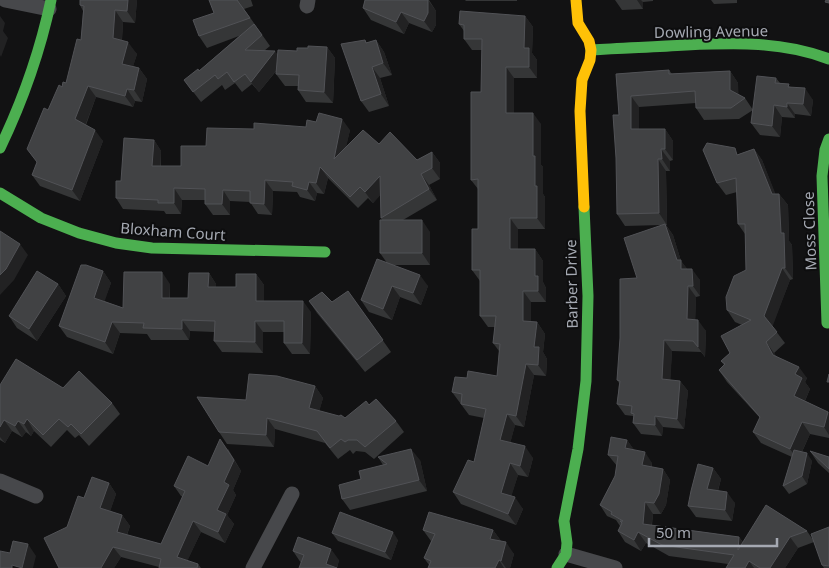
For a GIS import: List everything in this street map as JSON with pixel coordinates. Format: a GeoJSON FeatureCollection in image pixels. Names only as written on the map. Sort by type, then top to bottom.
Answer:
{"type":"FeatureCollection","features":[{"type":"Feature","properties":{"kind":"street"},"geometry":{"type":"LineString","coordinates":[[0,148],[25,94],[37,58],[50,5],[6,0]]}},
{"type":"Feature","properties":{"kind":"street"},"geometry":{"type":"LineString","coordinates":[[576,0],[578,23],[589,41],[591,50]]}},
{"type":"Feature","properties":{"kind":"street","name":"Dowling Avenue"},"geometry":{"type":"LineString","coordinates":[[591,50],[761,43],[788,47],[829,59]]}},
{"type":"Feature","properties":{"kind":"street","name":"Barber Drive"},"geometry":{"type":"LineString","coordinates":[[566,554],[567,543],[564,521],[578,449],[586,381],[588,296],[580,102],[582,80],[590,60],[591,50]]}},
{"type":"Feature","properties":{"kind":"street","name":"Moss Close"},"geometry":{"type":"LineString","coordinates":[[827,323],[822,176],[825,150],[829,139]]}},
{"type":"Feature","properties":{"kind":"street","name":"Bloxham Court"},"geometry":{"type":"LineString","coordinates":[[0,193],[42,218],[79,233],[116,243],[152,248],[325,252]]}},
{"type":"Feature","properties":{"kind":"street"},"geometry":{"type":"LineString","coordinates":[[0,481],[36,496]]}},
{"type":"Feature","properties":{"kind":"street"},"geometry":{"type":"LineString","coordinates":[[253,568],[292,494]]}},
{"type":"Feature","properties":{"kind":"street"},"geometry":{"type":"LineString","coordinates":[[557,568],[566,554],[615,568]]}},
{"type":"Feature","properties":{"kind":"building"},"geometry":{"type":"Polygon","coordinates":[[[80,0],[128,0],[127,11],[115,10],[113,38],[128,42],[122,64],[139,68],[134,90],[127,89],[125,96],[88,86],[75,119],[95,130],[72,190],[32,175],[37,162],[27,149],[44,108],[48,110],[59,85],[62,87],[63,82],[66,83],[77,39],[81,40],[84,6],[80,5],[80,0]]]}},
{"type":"Feature","properties":{"kind":"building"},"geometry":{"type":"Polygon","coordinates":[[[209,0],[237,0],[250,18],[199,36],[193,20],[214,13],[209,0]]]}},
{"type":"Feature","properties":{"kind":"building"},"geometry":{"type":"Polygon","coordinates":[[[365,0],[428,0],[428,13],[424,21],[401,12],[396,22],[363,8],[365,0]]]}},
{"type":"Feature","properties":{"kind":"building"},"geometry":{"type":"Polygon","coordinates":[[[460,11],[525,16],[524,48],[529,48],[529,67],[506,67],[506,113],[533,113],[533,156],[535,156],[535,186],[537,186],[537,218],[510,218],[510,249],[535,249],[535,276],[538,276],[538,291],[523,291],[523,321],[537,322],[534,347],[539,347],[538,365],[526,364],[516,416],[507,414],[500,440],[525,446],[520,466],[510,463],[501,493],[515,497],[508,514],[453,492],[468,460],[474,462],[486,409],[461,404],[462,394],[452,392],[455,377],[467,378],[468,371],[497,376],[500,344],[493,343],[496,316],[480,316],[480,270],[472,270],[472,229],[478,229],[478,179],[471,180],[471,92],[481,92],[482,39],[464,39],[464,25],[459,24],[460,11]]]}},
{"type":"Feature","properties":{"kind":"building"},"geometry":{"type":"Polygon","coordinates":[[[254,24],[262,35],[245,50],[275,51],[251,82],[245,74],[234,82],[227,72],[218,79],[215,75],[193,92],[184,80],[198,69],[199,71],[254,24]]]}},
{"type":"Feature","properties":{"kind":"building"},"geometry":{"type":"Polygon","coordinates":[[[365,40],[366,43],[376,40],[383,63],[372,67],[381,94],[361,101],[341,44],[365,40]]]}},
{"type":"Feature","properties":{"kind":"building"},"geometry":{"type":"Polygon","coordinates":[[[308,46],[327,47],[324,92],[298,90],[299,75],[276,74],[278,50],[297,51],[297,48],[308,48],[308,46]]]}},
{"type":"Feature","properties":{"kind":"building"},"geometry":{"type":"Polygon","coordinates":[[[669,70],[669,74],[730,71],[730,90],[745,98],[731,108],[696,108],[695,91],[631,96],[631,129],[665,129],[665,149],[661,149],[662,159],[658,159],[659,213],[617,214],[613,115],[619,115],[616,74],[669,70]]]}},
{"type":"Feature","properties":{"kind":"building"},"geometry":{"type":"Polygon","coordinates":[[[757,76],[776,78],[775,83],[789,84],[788,87],[805,88],[803,104],[787,103],[787,107],[774,105],[772,126],[751,123],[757,76]]]}},
{"type":"Feature","properties":{"kind":"building"},"geometry":{"type":"Polygon","coordinates":[[[319,113],[342,119],[334,159],[363,130],[379,144],[390,132],[417,160],[432,152],[432,168],[421,174],[429,189],[381,218],[380,176],[365,192],[360,187],[350,197],[320,167],[316,183],[309,182],[307,190],[292,186],[293,182],[265,180],[264,204],[250,203],[250,191],[223,190],[222,204],[205,204],[205,189],[174,188],[174,203],[158,203],[158,200],[116,198],[116,181],[121,181],[124,138],[154,140],[152,166],[181,166],[181,146],[206,146],[207,128],[254,129],[254,123],[306,127],[307,120],[316,122],[319,113]]]}},
{"type":"Feature","properties":{"kind":"building"},"geometry":{"type":"Polygon","coordinates":[[[707,143],[735,148],[737,155],[754,149],[772,194],[779,194],[781,233],[784,233],[785,268],[782,268],[764,316],[777,332],[766,342],[773,355],[799,367],[795,374],[802,378],[794,396],[828,412],[824,427],[802,422],[790,449],[753,432],[760,417],[719,370],[725,364],[721,361],[730,353],[721,336],[751,320],[727,310],[726,297],[734,276],[746,270],[745,224],[738,224],[736,178],[717,183],[703,150],[707,143]]]}},
{"type":"Feature","properties":{"kind":"building"},"geometry":{"type":"Polygon","coordinates":[[[380,220],[422,220],[422,253],[380,253],[380,220]]]}},
{"type":"Feature","properties":{"kind":"building"},"geometry":{"type":"Polygon","coordinates":[[[665,224],[677,260],[681,260],[681,269],[692,269],[693,286],[688,286],[687,319],[698,320],[698,347],[693,341],[664,340],[662,379],[680,381],[677,419],[655,416],[655,425],[633,423],[634,414],[631,413],[632,406],[617,404],[620,381],[617,380],[620,338],[620,279],[637,278],[624,238],[665,224]]]}},
{"type":"Feature","properties":{"kind":"building"},"geometry":{"type":"Polygon","coordinates":[[[0,231],[20,244],[6,269],[0,275],[0,231]]]}},
{"type":"Feature","properties":{"kind":"building"},"geometry":{"type":"Polygon","coordinates":[[[377,259],[420,275],[413,293],[392,286],[383,309],[361,300],[377,259]]]}},
{"type":"Feature","properties":{"kind":"building"},"geometry":{"type":"Polygon","coordinates":[[[81,265],[103,271],[94,298],[123,308],[124,272],[162,272],[162,298],[188,298],[189,273],[209,273],[208,287],[236,287],[236,274],[256,274],[256,301],[303,301],[302,343],[284,343],[284,321],[255,321],[255,342],[214,341],[215,321],[182,320],[182,329],[143,328],[144,323],[112,322],[105,342],[59,326],[81,265]]]}},
{"type":"Feature","properties":{"kind":"building"},"geometry":{"type":"Polygon","coordinates":[[[37,271],[58,284],[29,329],[9,316],[37,271]]]}},
{"type":"Feature","properties":{"kind":"building"},"geometry":{"type":"Polygon","coordinates":[[[348,291],[383,340],[357,360],[309,301],[322,292],[332,302],[348,291]]]}},
{"type":"Feature","properties":{"kind":"building"},"geometry":{"type":"Polygon","coordinates":[[[16,359],[63,388],[79,371],[112,403],[81,434],[71,424],[68,427],[59,419],[43,435],[27,419],[24,424],[18,421],[15,426],[4,420],[0,427],[0,385],[16,359]]]}},
{"type":"Feature","properties":{"kind":"building"},"geometry":{"type":"Polygon","coordinates":[[[249,374],[277,376],[315,386],[309,408],[341,415],[345,418],[366,401],[369,405],[376,399],[396,421],[365,447],[357,440],[345,442],[341,439],[330,448],[317,431],[267,418],[266,435],[219,432],[197,397],[246,400],[249,374]]]}},
{"type":"Feature","properties":{"kind":"building"},"geometry":{"type":"Polygon","coordinates":[[[611,437],[627,440],[625,448],[645,452],[642,465],[663,469],[659,494],[654,503],[645,502],[643,524],[739,537],[738,550],[766,505],[807,531],[790,537],[770,568],[760,568],[749,561],[745,568],[726,568],[734,555],[662,545],[638,532],[634,540],[618,531],[622,523],[620,521],[623,521],[600,505],[615,476],[618,456],[608,455],[611,437]]]}},
{"type":"Feature","properties":{"kind":"building"},"geometry":{"type":"Polygon","coordinates":[[[220,439],[234,460],[224,482],[229,485],[217,510],[226,514],[218,532],[193,521],[177,557],[198,564],[197,568],[159,568],[161,559],[113,547],[101,568],[59,568],[44,538],[67,527],[78,496],[84,498],[92,477],[109,483],[100,508],[122,515],[117,532],[161,544],[185,491],[174,486],[188,456],[208,466],[220,439]]]}},
{"type":"Feature","properties":{"kind":"building"},"geometry":{"type":"Polygon","coordinates":[[[411,449],[419,480],[342,499],[339,485],[361,479],[359,471],[387,464],[378,457],[411,449]]]}},
{"type":"Feature","properties":{"kind":"building"},"geometry":{"type":"Polygon","coordinates":[[[794,450],[807,453],[802,476],[783,486],[794,450]]]}},
{"type":"Feature","properties":{"kind":"building"},"geometry":{"type":"Polygon","coordinates":[[[810,451],[829,457],[829,469],[810,451]]]}},
{"type":"Feature","properties":{"kind":"building"},"geometry":{"type":"Polygon","coordinates":[[[698,464],[713,468],[707,489],[727,492],[725,510],[688,506],[698,464]]]}},
{"type":"Feature","properties":{"kind":"building"},"geometry":{"type":"Polygon","coordinates":[[[340,512],[393,532],[385,552],[332,533],[340,512]]]}},
{"type":"Feature","properties":{"kind":"building"},"geometry":{"type":"Polygon","coordinates":[[[429,512],[493,530],[490,539],[506,542],[501,561],[499,560],[495,568],[428,568],[431,561],[424,558],[435,534],[423,530],[429,512]]]}},
{"type":"Feature","properties":{"kind":"building"},"geometry":{"type":"Polygon","coordinates":[[[829,527],[829,566],[822,565],[811,534],[829,527]]]}},
{"type":"Feature","properties":{"kind":"building"},"geometry":{"type":"Polygon","coordinates":[[[298,537],[331,549],[326,564],[337,568],[299,568],[304,555],[293,551],[298,537]]]}},
{"type":"Feature","properties":{"kind":"building"},"geometry":{"type":"Polygon","coordinates":[[[13,541],[28,544],[22,568],[12,565],[12,568],[0,568],[0,551],[10,553],[13,541]]]}},
{"type":"Feature","properties":{"kind":"traffic: fast"},"geometry":{"type":"LineString","coordinates":[[0,148],[30,76],[51,0]]}},
{"type":"Feature","properties":{"kind":"traffic: fast"},"geometry":{"type":"LineString","coordinates":[[591,50],[686,45],[758,44],[794,49],[829,59]]}},
{"type":"Feature","properties":{"kind":"traffic: fast"},"geometry":{"type":"LineString","coordinates":[[827,323],[822,176],[825,150],[829,139]]}},
{"type":"Feature","properties":{"kind":"traffic: fast"},"geometry":{"type":"LineString","coordinates":[[0,193],[41,218],[79,233],[116,243],[152,248],[325,252]]}},
{"type":"Feature","properties":{"kind":"traffic: fast"},"geometry":{"type":"LineString","coordinates":[[557,568],[566,554],[567,543],[564,521],[578,449],[586,381],[588,296],[584,207]]}},
{"type":"Feature","properties":{"kind":"traffic: slow"},"geometry":{"type":"LineString","coordinates":[[576,0],[578,23],[589,41],[591,50],[590,60],[582,80],[580,111],[584,207]]}}]}
